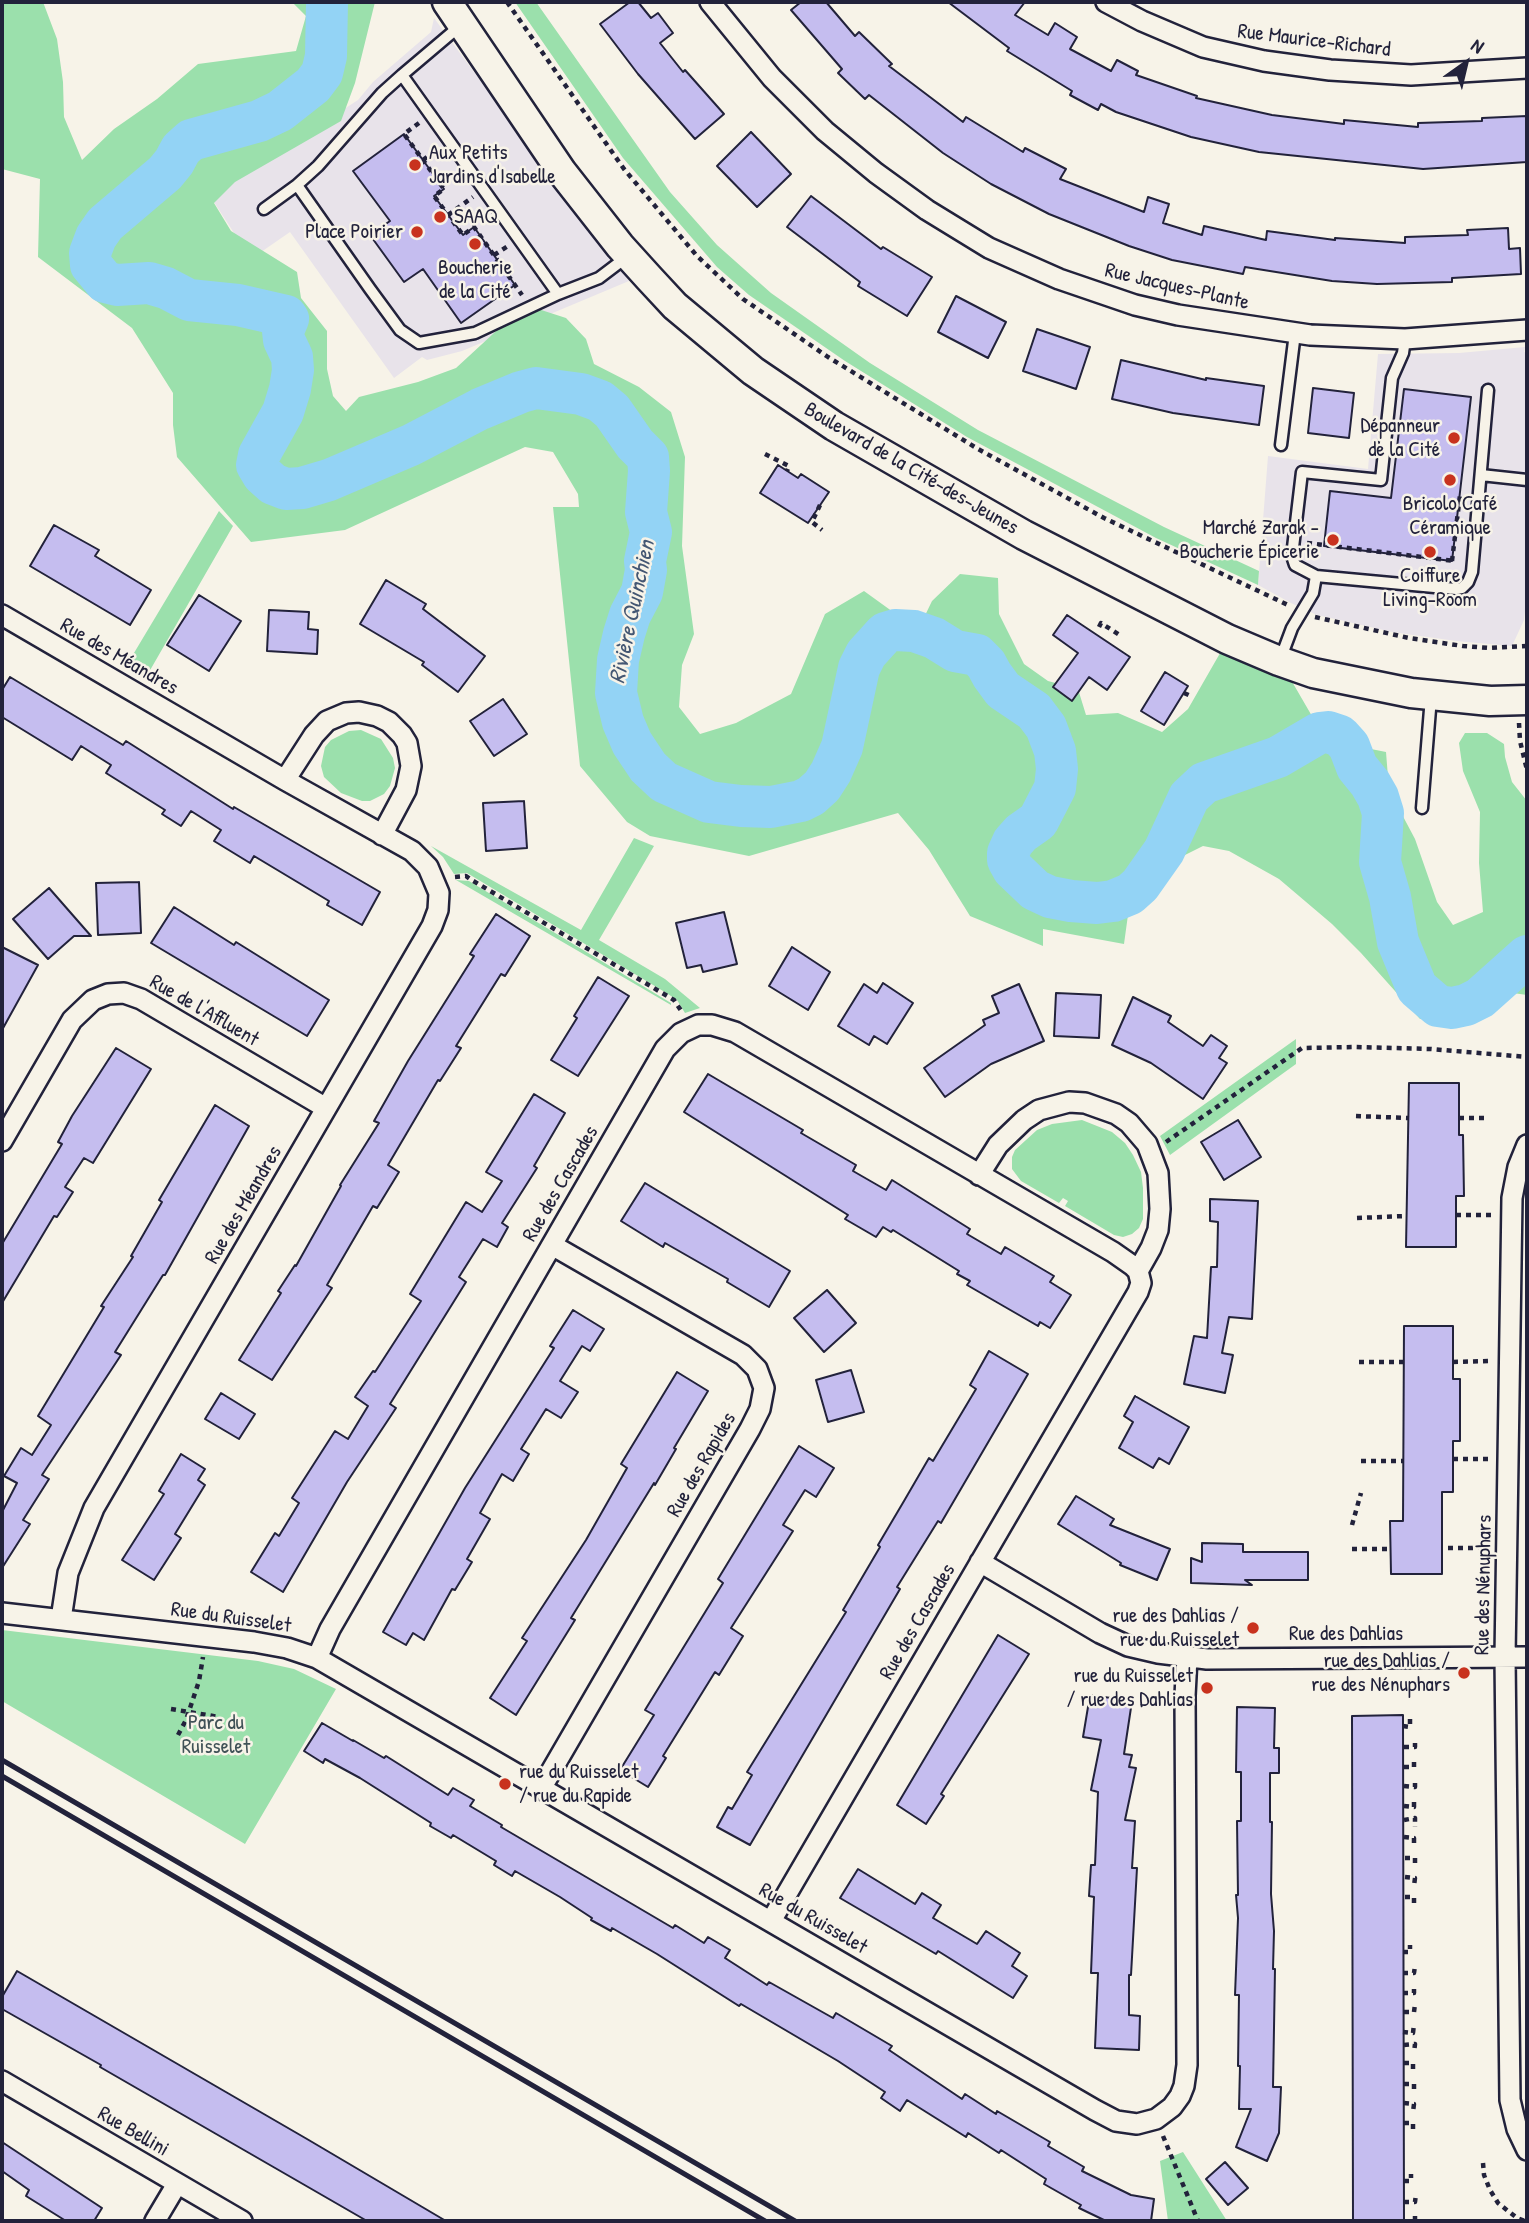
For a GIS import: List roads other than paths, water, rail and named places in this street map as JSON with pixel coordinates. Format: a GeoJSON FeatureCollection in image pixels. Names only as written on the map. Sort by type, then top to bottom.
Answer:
{"type":"FeatureCollection","features":[{"type":"Feature","properties":{"kind":"main road","name":"Boulevard de la Cité-des-Jeunes"},"geometry":{"type":"LineString","coordinates":[[455,13],[562,172],[629,256],[675,306],[696,324],[753,371],[834,426],[1024,535],[1227,639],[1279,661],[1313,673],[1431,696],[1522,701]]}},
{"type":"Feature","properties":{"kind":"street","name":"Rue Jacques-Plante"},"geometry":{"type":"LineString","coordinates":[[710,2],[772,78],[850,152],[927,210],[989,248],[1059,279],[1135,305],[1296,333],[1405,340],[1527,330]]}},
{"type":"Feature","properties":{"kind":"street","name":"Rue Maurice-Richard"},"geometry":{"type":"LineString","coordinates":[[1106,2],[1203,47],[1264,61],[1330,70],[1411,75],[1527,68]]}},
{"type":"Feature","properties":{"kind":"street","name":"Rue des Méandres"},"geometry":{"type":"LineString","coordinates":[[2,615],[412,851],[428,867],[439,893],[438,910],[432,926],[94,1508],[68,1573],[61,1619]]}},
{"type":"Feature","properties":{"kind":"street"},"geometry":{"type":"LineString","coordinates":[[285,780],[314,735],[327,721],[346,713],[359,712],[388,722],[407,743],[411,766],[406,790],[382,835]]}},
{"type":"Feature","properties":{"kind":"street","name":"Rue de l'Affluent"},"geometry":{"type":"LineString","coordinates":[[2,1141],[72,1020],[93,1000],[108,994],[124,993],[141,999],[326,1108]]}},
{"type":"Feature","properties":{"kind":"street","name":"Rue des Cascades"},"geometry":{"type":"LineString","coordinates":[[317,1658],[330,1629],[665,1049],[681,1033],[705,1024],[735,1032],[1112,1252],[1138,1271],[1141,1283],[771,1921]]}},
{"type":"Feature","properties":{"kind":"street","name":"Rue des Cascades"},"geometry":{"type":"LineString","coordinates":[[979,1175],[1004,1139],[1039,1110],[1069,1102],[1085,1103],[1116,1114],[1129,1123],[1147,1144],[1158,1173],[1158,1230],[1138,1271]]}},
{"type":"Feature","properties":{"kind":"street","name":"Rue des Nénuphars"},"geometry":{"type":"LineString","coordinates":[[1527,1144],[1518,1167],[1512,1198],[1505,1657],[1510,2100],[1517,2129],[1527,2150]]}},
{"type":"Feature","properties":{"kind":"street","name":"Rue des Rapides"},"geometry":{"type":"LineString","coordinates":[[542,1787],[755,1419],[764,1399],[764,1388],[757,1368],[734,1349],[552,1245]]}},
{"type":"Feature","properties":{"kind":"street","name":"Rue des Dahlias"},"geometry":{"type":"LineString","coordinates":[[980,1562],[1100,1633],[1144,1650],[1207,1659],[1527,1657]]}},
{"type":"Feature","properties":{"kind":"street","name":"Rue du Ruisselet"},"geometry":{"type":"LineString","coordinates":[[2,1613],[205,1636],[274,1646],[317,1658],[1107,2116],[1137,2124],[1165,2114],[1180,2096],[1187,2065],[1187,1657]]}},
{"type":"Feature","properties":{"kind":"street","name":"Rue Bellini"},"geometry":{"type":"LineString","coordinates":[[2,2081],[242,2221]]}},
{"type":"Feature","properties":{"kind":"street"},"geometry":{"type":"LineString","coordinates":[[155,2221],[177,2184]]}},
{"type":"Feature","properties":{"kind":"lane"},"geometry":{"type":"LineString","coordinates":[[264,209],[318,166],[455,13]]}},
{"type":"Feature","properties":{"kind":"lane"},"geometry":{"type":"LineString","coordinates":[[402,75],[558,294]]}},
{"type":"Feature","properties":{"kind":"lane"},"geometry":{"type":"LineString","coordinates":[[297,185],[400,330],[416,342],[475,333],[598,278],[629,256]]}},
{"type":"Feature","properties":{"kind":"lane"},"geometry":{"type":"LineString","coordinates":[[1281,445],[1296,333]]}},
{"type":"Feature","properties":{"kind":"lane"},"geometry":{"type":"LineString","coordinates":[[1405,340],[1404,353],[1392,378],[1381,480],[1302,472],[1292,556],[1295,565],[1316,576],[1461,588],[1468,582],[1472,572],[1488,390]]}},
{"type":"Feature","properties":{"kind":"lane"},"geometry":{"type":"LineString","coordinates":[[1481,475],[1527,480]]}},
{"type":"Feature","properties":{"kind":"lane"},"geometry":{"type":"LineString","coordinates":[[1279,661],[1292,628],[1312,593],[1316,576]]}},
{"type":"Feature","properties":{"kind":"lane"},"geometry":{"type":"LineString","coordinates":[[1422,808],[1431,696]]}},
{"type":"Feature","properties":{"kind":"waterway","name":"Rivière Quinchien"},"geometry":{"type":"LineString","coordinates":[[327,2],[326,56],[322,73],[313,85],[280,111],[259,121],[191,140],[181,149],[165,173],[105,224],[90,253],[91,265],[105,282],[117,285],[149,283],[189,300],[238,305],[286,316],[288,319],[283,331],[284,340],[292,357],[293,370],[290,389],[283,412],[259,455],[257,465],[273,484],[286,489],[302,488],[329,480],[411,445],[480,409],[536,388],[581,394],[600,401],[612,411],[635,444],[648,457],[646,512],[651,532],[645,561],[646,570],[642,592],[624,634],[618,660],[616,693],[623,722],[632,743],[648,767],[664,782],[709,802],[741,806],[771,807],[801,801],[811,796],[831,772],[842,747],[859,668],[866,654],[885,633],[895,630],[914,631],[934,638],[955,651],[977,655],[1003,690],[1034,711],[1046,727],[1055,751],[1055,788],[1038,821],[1021,833],[1008,853],[1013,869],[1035,890],[1050,897],[1097,903],[1113,901],[1130,894],[1140,885],[1164,851],[1189,797],[1204,783],[1278,757],[1319,733],[1328,732],[1340,736],[1349,746],[1357,767],[1378,797],[1383,813],[1380,862],[1398,942],[1417,988],[1438,1006],[1452,1008],[1466,1005],[1480,998],[1527,956]]}},
{"type":"Feature","properties":{"kind":"railway"},"geometry":{"type":"LineString","coordinates":[[2,1760],[795,2221]]}},
{"type":"Feature","properties":{"kind":"railway"},"geometry":{"type":"LineString","coordinates":[[2,1776],[765,2221]]}},
{"type":"Feature","properties":{"kind":"place","name":"Aux Petits Jardins d'Isabelle"},"geometry":{"type":"Point","coordinates":[415,165]}},
{"type":"Feature","properties":{"kind":"place","name":"SAAQ"},"geometry":{"type":"Point","coordinates":[440,217]}},
{"type":"Feature","properties":{"kind":"place","name":"Place Poirier"},"geometry":{"type":"Point","coordinates":[417,232]}},
{"type":"Feature","properties":{"kind":"place","name":"Boucherie de la Cité"},"geometry":{"type":"Point","coordinates":[475,244]}},
{"type":"Feature","properties":{"kind":"place","name":"Dépanneur de la Cité"},"geometry":{"type":"Point","coordinates":[1454,438]}},
{"type":"Feature","properties":{"kind":"place","name":"Bricolo Café Céramique"},"geometry":{"type":"Point","coordinates":[1450,480]}},
{"type":"Feature","properties":{"kind":"place","name":"Marché Zarak - Boucherie Épicerie"},"geometry":{"type":"Point","coordinates":[1333,540]}},
{"type":"Feature","properties":{"kind":"place","name":"Coiffure Living-Room"},"geometry":{"type":"Point","coordinates":[1430,552]}},
{"type":"Feature","properties":{"kind":"place","name":"rue des Dahlias / rue du Ruisselet"},"geometry":{"type":"Point","coordinates":[1253,1628]}},
{"type":"Feature","properties":{"kind":"place","name":"rue des Dahlias / rue des Nénuphars"},"geometry":{"type":"Point","coordinates":[1464,1673]}},
{"type":"Feature","properties":{"kind":"place","name":"rue du Ruisselet / rue des Dahlias"},"geometry":{"type":"Point","coordinates":[1207,1688]}},
{"type":"Feature","properties":{"kind":"place","name":"rue du Ruisselet / rue du Rapide"},"geometry":{"type":"Point","coordinates":[505,1784]}},
{"type":"Feature","properties":{"kind":"park label","name":"Parc du Ruisselet"},"geometry":{"type":"Point","coordinates":[216,1735]}}]}
